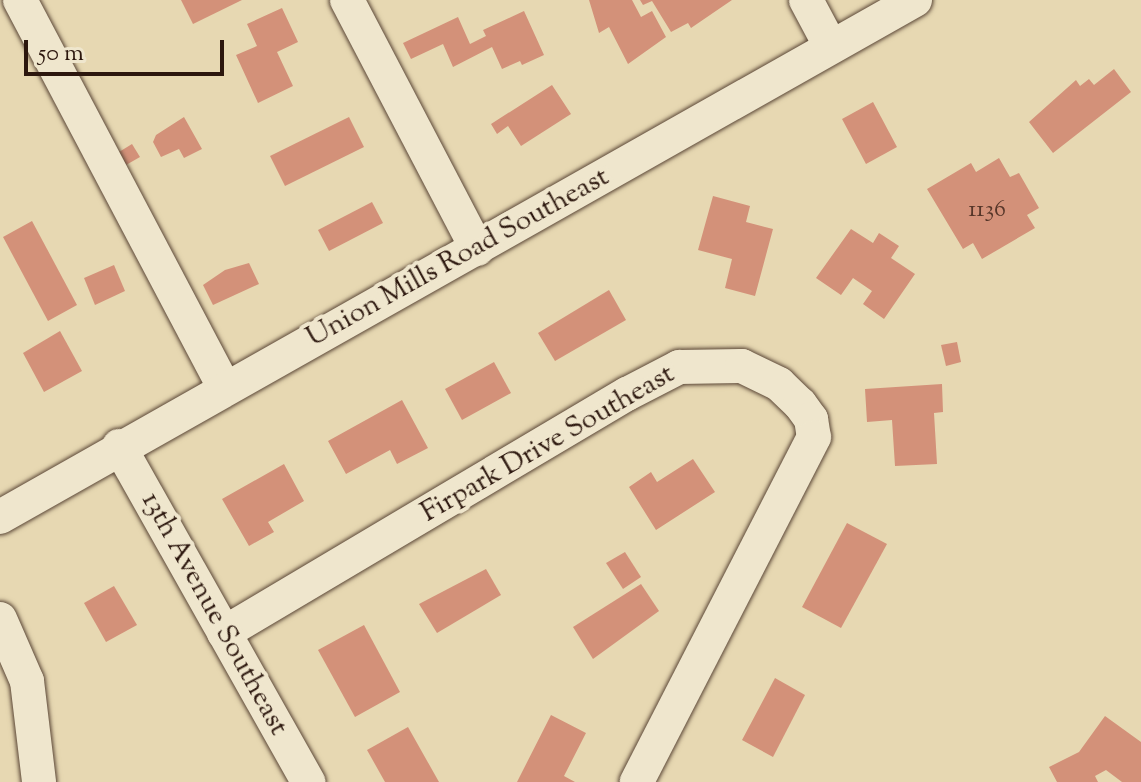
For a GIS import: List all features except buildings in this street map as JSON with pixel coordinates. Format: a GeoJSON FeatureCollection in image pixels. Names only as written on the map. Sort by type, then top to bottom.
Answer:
{"type":"FeatureCollection","features":[{"type":"Feature","properties":{"kind":"street"},"geometry":{"type":"LineString","coordinates":[[20,0],[225,388]]}},
{"type":"Feature","properties":{"kind":"street"},"geometry":{"type":"LineString","coordinates":[[347,0],[477,249]]}},
{"type":"Feature","properties":{"kind":"street"},"geometry":{"type":"LineString","coordinates":[[806,0],[831,47]]}},
{"type":"Feature","properties":{"kind":"street","name":"Union Mills Road Southeast"},"geometry":{"type":"LineString","coordinates":[[0,517],[119,446],[477,249],[915,0]]}},
{"type":"Feature","properties":{"kind":"street","name":"Firpark Drive Southeast"},"geometry":{"type":"LineString","coordinates":[[224,633],[640,387],[679,367],[742,366],[779,384],[800,404],[811,419],[814,437],[637,782]]}},
{"type":"Feature","properties":{"kind":"street","name":"13th Avenue Southeast"},"geometry":{"type":"LineString","coordinates":[[119,446],[308,782]]}},
{"type":"Feature","properties":{"kind":"street"},"geometry":{"type":"LineString","coordinates":[[0,619],[27,681],[39,782]]}}]}
